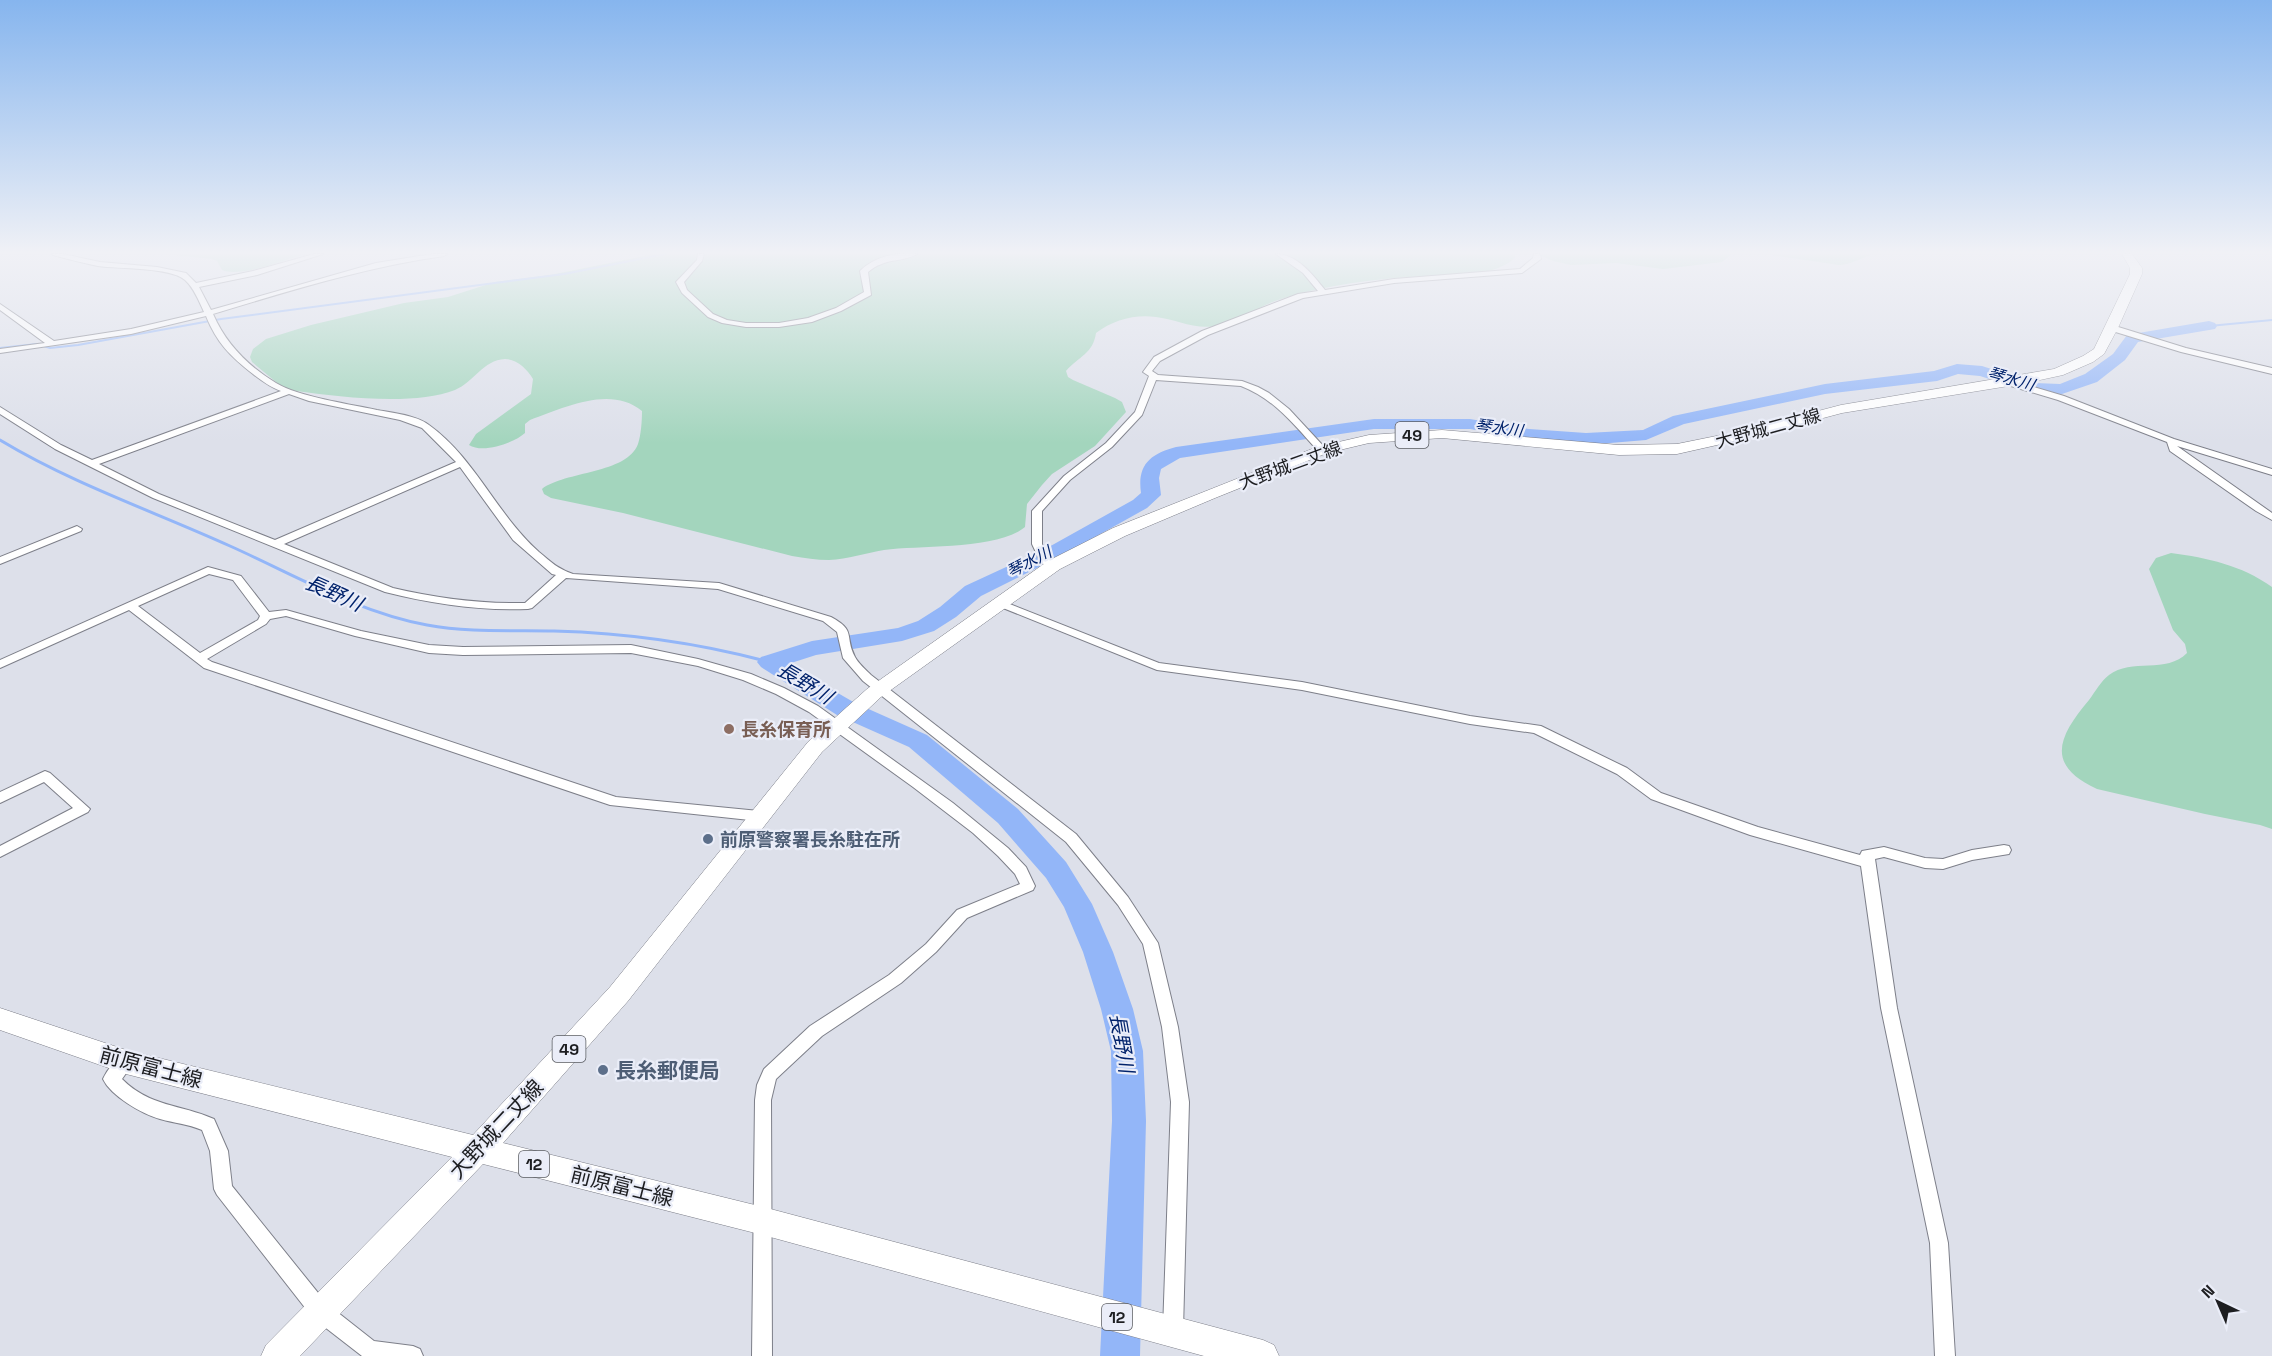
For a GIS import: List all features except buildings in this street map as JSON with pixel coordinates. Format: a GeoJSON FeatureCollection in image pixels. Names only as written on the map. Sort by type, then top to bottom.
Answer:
{"type":"FeatureCollection","features":[{"type":"Feature","properties":{"kind":"main road","name":"大野城二丈線"},"geometry":{"type":"LineString","coordinates":[[878,691],[1002,604],[1046,559],[1322,450],[1369,439],[1422,434],[1552,439],[1619,450],[1677,449],[1748,434],[1841,409],[2058,372],[2088,359],[2099,351],[2117,317]]}},
{"type":"Feature","properties":{"kind":"main road","name":"49"},"geometry":{"type":"LineString","coordinates":[[838,724],[878,691]]}},
{"type":"Feature","properties":{"kind":"main road","name":"大野城二丈線"},"geometry":{"type":"LineString","coordinates":[[277,1356],[478,1150],[619,994],[718,872],[759,816],[815,747],[838,724]]}},
{"type":"Feature","properties":{"kind":"main road","name":"前原富士線"},"geometry":{"type":"LineString","coordinates":[[0,1019],[126,1062],[763,1221],[1168,1331]]}},
{"type":"Feature","properties":{"kind":"main road","name":"12"},"geometry":{"type":"LineString","coordinates":[[1168,1331],[1263,1356]]}},
{"type":"Feature","properties":{"kind":"street"},"geometry":{"type":"LineString","coordinates":[[15,317],[52,344]]}},
{"type":"Feature","properties":{"kind":"street"},"geometry":{"type":"LineString","coordinates":[[0,351],[126,334],[194,317]]}},
{"type":"Feature","properties":{"kind":"street"},"geometry":{"type":"LineString","coordinates":[[209,317],[224,343],[240,361],[274,387],[418,423],[439,438],[462,463],[517,538],[556,572],[563,575],[719,586],[827,619],[838,625],[849,658],[878,691],[1071,838],[1124,901],[1150,943],[1170,1027],[1180,1102],[1168,1331]]}},
{"type":"Feature","properties":{"kind":"street"},"geometry":{"type":"LineString","coordinates":[[715,317],[741,324],[772,326],[802,323],[815,317]]}},
{"type":"Feature","properties":{"kind":"street"},"geometry":{"type":"LineString","coordinates":[[1246,317],[1205,333],[1172,350],[1157,359],[1147,372],[1153,376],[1254,387],[1281,403],[1322,450]]}},
{"type":"Feature","properties":{"kind":"street"},"geometry":{"type":"LineString","coordinates":[[2112,328],[2272,371]]}},
{"type":"Feature","properties":{"kind":"street"},"geometry":{"type":"LineString","coordinates":[[1046,559],[1037,544],[1037,511],[1067,478],[1109,445],[1139,413],[1153,376]]}},
{"type":"Feature","properties":{"kind":"street"},"geometry":{"type":"LineString","coordinates":[[2014,381],[2170,441],[2272,472]]}},
{"type":"Feature","properties":{"kind":"street"},"geometry":{"type":"LineString","coordinates":[[93,464],[287,392]]}},
{"type":"Feature","properties":{"kind":"street"},"geometry":{"type":"LineString","coordinates":[[0,410],[58,447],[156,496],[389,590],[429,601],[479,607],[528,606],[563,575]]}},
{"type":"Feature","properties":{"kind":"street"},"geometry":{"type":"LineString","coordinates":[[2170,441],[2173,449],[2200,464],[2239,496],[2272,517]]}},
{"type":"Feature","properties":{"kind":"street"},"geometry":{"type":"LineString","coordinates":[[275,544],[462,463]]}},
{"type":"Feature","properties":{"kind":"street"},"geometry":{"type":"LineString","coordinates":[[0,561],[77,529]]}},
{"type":"Feature","properties":{"kind":"street"},"geometry":{"type":"LineString","coordinates":[[0,664],[208,570],[237,578],[266,616]]}},
{"type":"Feature","properties":{"kind":"street"},"geometry":{"type":"LineString","coordinates":[[1002,604],[1157,666],[1302,686],[1470,720],[1537,729],[1622,771],[1656,796],[1755,831],[1866,862]]}},
{"type":"Feature","properties":{"kind":"street"},"geometry":{"type":"LineString","coordinates":[[131,606],[208,665],[615,802],[759,816]]}},
{"type":"Feature","properties":{"kind":"street"},"geometry":{"type":"LineString","coordinates":[[200,658],[262,622],[266,616],[286,613],[359,634],[429,649],[462,651],[631,649],[717,667],[787,694],[838,724],[959,813],[1010,860],[1028,881],[1028,886],[962,914],[931,948],[895,979],[816,1030],[770,1074],[765,1085],[763,1100],[762,1356]]}},
{"type":"Feature","properties":{"kind":"street"},"geometry":{"type":"LineString","coordinates":[[0,798],[45,776],[83,809],[0,852]]}},
{"type":"Feature","properties":{"kind":"street"},"geometry":{"type":"LineString","coordinates":[[1945,1356],[1939,1243],[1889,1008],[1866,862],[1867,855],[1884,852],[1925,863],[1943,864],[1972,855],[2004,850]]}},
{"type":"Feature","properties":{"kind":"street"},"geometry":{"type":"LineString","coordinates":[[126,1062],[111,1079],[125,1093],[158,1111],[195,1119],[208,1125],[219,1151],[223,1189],[320,1311],[370,1350],[413,1356]]}},
{"type":"Feature","properties":{"kind":"green space"},"geometry":{"type":"Polygon","coordinates":[[[344,317],[1131,317],[1096,333],[1089,350],[1066,371],[1068,377],[1073,380],[1122,402],[1126,412],[1095,446],[1052,474],[1042,485],[1027,504],[1025,527],[997,540],[884,550],[829,560],[792,556],[623,513],[551,498],[544,494],[542,489],[552,483],[609,467],[632,454],[639,440],[642,411],[629,403],[616,400],[587,401],[530,420],[525,424],[525,433],[506,444],[490,448],[469,445],[476,434],[531,394],[533,379],[525,368],[514,361],[497,360],[455,390],[419,398],[398,399],[355,398],[296,391],[282,387],[252,362],[250,357],[253,349],[266,339],[344,317]]]}},
{"type":"Feature","properties":{"kind":"green space"},"geometry":{"type":"Polygon","coordinates":[[[1158,317],[1240,317],[1208,327],[1158,317]]]}},
{"type":"Feature","properties":{"kind":"green space"},"geometry":{"type":"Polygon","coordinates":[[[2171,553],[2198,557],[2236,568],[2272,587],[2272,829],[2097,789],[2080,780],[2069,770],[2063,760],[2064,738],[2070,726],[2106,677],[2128,667],[2169,663],[2187,653],[2185,644],[2173,630],[2149,569],[2156,558],[2171,553]]]}},
{"type":"Feature","properties":{"kind":"waterway"},"geometry":{"type":"LineString","coordinates":[[0,348],[37,344],[50,348],[78,345],[234,317]]}},
{"type":"Feature","properties":{"kind":"waterway","name":"琴水川"},"geometry":{"type":"LineString","coordinates":[[2209,326],[2272,320]]}},
{"type":"Feature","properties":{"kind":"waterway","name":"琴水川"},"geometry":{"type":"LineString","coordinates":[[1120,1356],[1129,1121],[1127,1051],[1117,1009],[1098,952],[1077,904],[1056,870],[1008,816],[918,741],[846,709],[769,662],[812,648],[902,634],[926,626],[948,612],[973,591],[1054,552],[1140,504],[1151,495],[1149,478],[1152,468],[1161,460],[1176,453],[1374,424],[1470,424],[1529,434],[1586,439],[1646,435],[1679,420],[1825,389],[1937,376],[1957,369],[1982,371],[2033,388],[2062,389],[2091,378],[2119,357],[2133,338],[2209,326]]}},
{"type":"Feature","properties":{"kind":"waterway","name":"長野川"},"geometry":{"type":"LineString","coordinates":[[0,440],[85,484],[230,546],[327,592],[401,619],[459,629],[581,632],[636,637],[716,649],[769,662]]}},
{"type":"Feature","properties":{"kind":"place","name":"長糸保育所"},"geometry":{"type":"Point","coordinates":[729,729]}},
{"type":"Feature","properties":{"kind":"place","name":"前原警察署長糸駐在所"},"geometry":{"type":"Point","coordinates":[708,839]}},
{"type":"Feature","properties":{"kind":"place","name":"長糸郵便局"},"geometry":{"type":"Point","coordinates":[603,1070]}}]}
